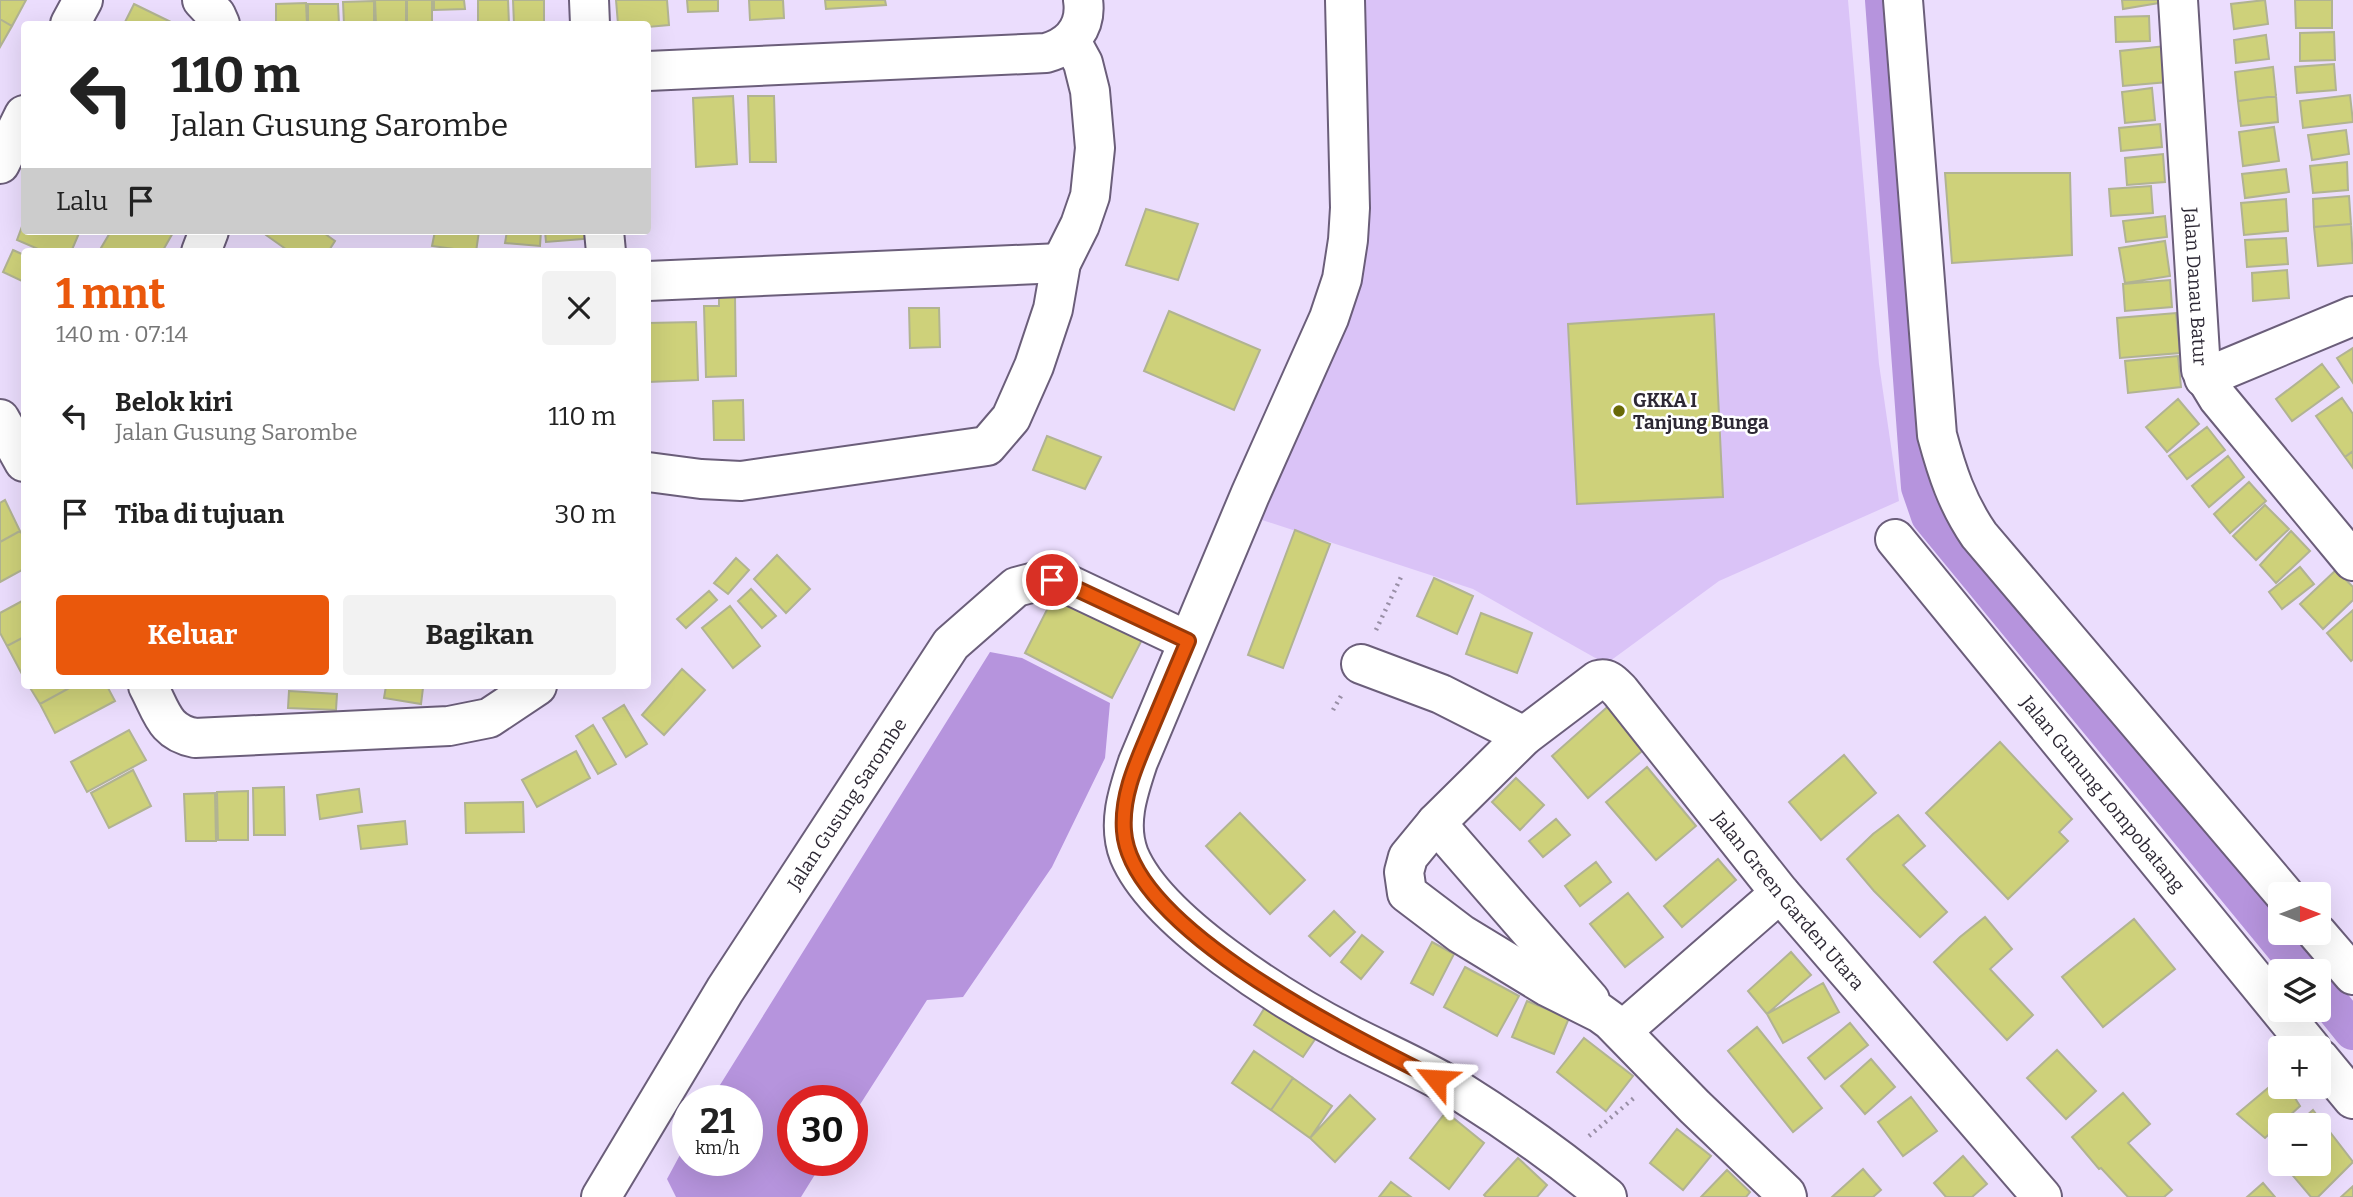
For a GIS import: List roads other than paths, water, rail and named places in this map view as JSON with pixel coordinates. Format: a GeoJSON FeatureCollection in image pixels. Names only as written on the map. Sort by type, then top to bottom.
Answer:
{"type":"FeatureCollection","features":[{"type":"Feature","properties":{"kind":"street"},"geometry":{"type":"LineString","coordinates":[[72,21],[83,0]]}},
{"type":"Feature","properties":{"kind":"street"},"geometry":{"type":"LineString","coordinates":[[202,0],[219,21]]}},
{"type":"Feature","properties":{"kind":"street"},"geometry":{"type":"LineString","coordinates":[[589,0],[590,21]]}},
{"type":"Feature","properties":{"kind":"street"},"geometry":{"type":"LineString","coordinates":[[651,71],[1046,52],[1056,50],[1071,41],[1082,21],[1083,0]]}},
{"type":"Feature","properties":{"kind":"street"},"geometry":{"type":"LineString","coordinates":[[1345,0],[1350,208],[1342,279],[1329,317],[1138,762],[1125,806],[1126,845],[1140,875],[1173,914],[1240,967],[1344,1032],[1459,1091],[1562,1159],[1607,1197]]}},
{"type":"Feature","properties":{"kind":"street"},"geometry":{"type":"LineString","coordinates":[[1903,0],[1937,435],[1954,492],[1963,512],[1979,535],[2274,882]]}},
{"type":"Feature","properties":{"kind":"street","name":"Jalan Danau Batur"},"geometry":{"type":"LineString","coordinates":[[2178,0],[2199,356],[2204,378],[2353,561]]}},
{"type":"Feature","properties":{"kind":"street"},"geometry":{"type":"LineString","coordinates":[[651,472],[741,481],[987,446],[1011,418],[1034,366],[1053,310],[1060,263],[1080,225],[1090,196],[1095,148],[1090,91],[1083,63],[1071,41]]}},
{"type":"Feature","properties":{"kind":"street"},"geometry":{"type":"LineString","coordinates":[[0,164],[21,121]]}},
{"type":"Feature","properties":{"kind":"street"},"geometry":{"type":"LineString","coordinates":[[651,281],[1060,263]]}},
{"type":"Feature","properties":{"kind":"street"},"geometry":{"type":"LineString","coordinates":[[2204,378],[2353,316]]}},
{"type":"Feature","properties":{"kind":"street"},"geometry":{"type":"LineString","coordinates":[[0,419],[21,457]]}},
{"type":"Feature","properties":{"kind":"street","name":"Jalan Gunung Lompobatang"},"geometry":{"type":"LineString","coordinates":[[1895,539],[2301,1036]]}},
{"type":"Feature","properties":{"kind":"street","name":"Jalan Gusung Sarombe"},"geometry":{"type":"LineString","coordinates":[[601,1197],[725,990],[951,644],[1016,587],[1052,580],[1060,581],[1188,641]]}},
{"type":"Feature","properties":{"kind":"street"},"geometry":{"type":"LineString","coordinates":[[1361,664],[1441,694],[1520,741],[1436,823],[1408,857],[1404,872],[1407,893],[1461,934],[1548,987],[1612,1021]]}},
{"type":"Feature","properties":{"kind":"street","name":"Jalan Green Garden Utara"},"geometry":{"type":"LineString","coordinates":[[1520,741],[1591,683],[1603,678],[1610,681],[1629,701],[1780,893],[2042,1197]]}},
{"type":"Feature","properties":{"kind":"street"},"geometry":{"type":"LineString","coordinates":[[150,689],[170,727],[178,734],[195,738],[449,726],[489,718],[532,689]]}},
{"type":"Feature","properties":{"kind":"street"},"geometry":{"type":"LineString","coordinates":[[1436,823],[1612,1021],[1787,1197]]}},
{"type":"Feature","properties":{"kind":"street"},"geometry":{"type":"LineString","coordinates":[[1612,1021],[1780,893]]}},
{"type":"Feature","properties":{"kind":"street"},"geometry":{"type":"LineString","coordinates":[[2327,945],[2353,975]]}},
{"type":"Feature","properties":{"kind":"street"},"geometry":{"type":"LineString","coordinates":[[2331,1073],[2353,1100]]}},
{"type":"Feature","properties":{"kind":"waterway"},"geometry":{"type":"LineString","coordinates":[[1884,0],[1920,487],[1930,516],[2294,959]]}},
{"type":"Feature","properties":{"kind":"waterway"},"geometry":{"type":"LineString","coordinates":[[2331,1004],[2353,1031]]}},
{"type":"Feature","properties":{"kind":"place","name":"GKKA I Tanjung Bunga"},"geometry":{"type":"Point","coordinates":[1619,411]}}]}
